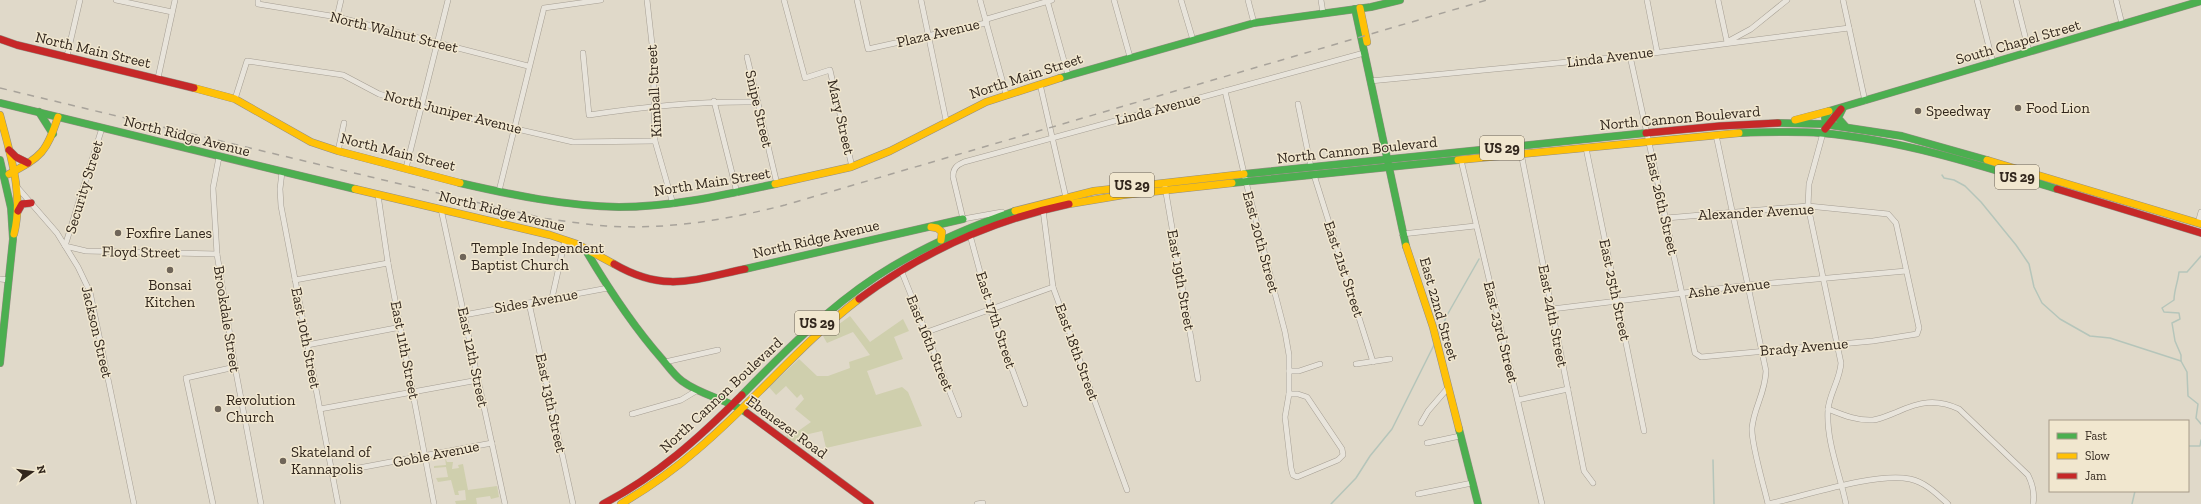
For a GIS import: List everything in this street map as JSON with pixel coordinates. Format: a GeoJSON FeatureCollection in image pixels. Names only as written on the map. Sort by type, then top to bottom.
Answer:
{"type":"FeatureCollection","features":[{"type":"Feature","properties":{"kind":"main road","name":"North Main Street"},"geometry":{"type":"LineString","coordinates":[[0,39],[13,42],[17,46],[67,56],[158,78],[236,99],[311,142],[338,151],[499,191],[544,200],[598,206],[673,204],[737,193],[852,167],[887,151],[975,105],[1006,94],[1130,57],[1254,24],[1358,9],[1400,0]]}},
{"type":"Feature","properties":{"kind":"main road","name":"South Chapel Street"},"geometry":{"type":"LineString","coordinates":[[1823,133],[1826,124],[1825,118],[1829,111],[2201,1]]}},
{"type":"Feature","properties":{"kind":"main road","name":"East 22nd Street"},"geometry":{"type":"LineString","coordinates":[[1358,9],[1364,53],[1372,81]]}},
{"type":"Feature","properties":{"kind":"main road","name":"East 22nd Street"},"geometry":{"type":"LineString","coordinates":[[1358,9],[1387,164],[1402,234],[1432,327],[1478,504]]}},
{"type":"Feature","properties":{"kind":"main road"},"geometry":{"type":"LineString","coordinates":[[0,44],[17,46]]}},
{"type":"Feature","properties":{"kind":"main road","name":"North Ridge Avenue"},"geometry":{"type":"LineString","coordinates":[[0,103],[219,157],[514,226],[564,240],[585,248],[646,280],[665,284],[678,284],[963,219]]}},
{"type":"Feature","properties":{"kind":"main road","name":"South Chapel Street"},"geometry":{"type":"LineString","coordinates":[[1826,124],[1843,108]]}},
{"type":"Feature","properties":{"kind":"main road"},"geometry":{"type":"LineString","coordinates":[[1843,108],[1838,118],[1845,126]]}},
{"type":"Feature","properties":{"kind":"main road"},"geometry":{"type":"LineString","coordinates":[[1778,123],[1829,111]]}},
{"type":"Feature","properties":{"kind":"main road"},"geometry":{"type":"LineString","coordinates":[[39,112],[46,119],[53,134]]}},
{"type":"Feature","properties":{"kind":"main road"},"geometry":{"type":"LineString","coordinates":[[0,115],[14,176],[17,226],[13,237]]}},
{"type":"Feature","properties":{"kind":"main road"},"geometry":{"type":"LineString","coordinates":[[2,178],[14,176],[28,163],[46,151],[58,117]]}},
{"type":"Feature","properties":{"kind":"main road","name":"North Cannon Boulevard"},"geometry":{"type":"LineString","coordinates":[[621,504],[672,471],[827,325],[858,300],[902,270],[970,235],[1043,210],[1112,196],[1314,175],[1520,146],[1743,124],[1826,124],[1917,139],[2199,224]]}},
{"type":"Feature","properties":{"kind":"main road","name":"North Cannon Boulevard"},"geometry":{"type":"LineString","coordinates":[[604,504],[637,485],[665,466],[732,405],[808,331],[844,300],[892,266],[969,226],[1016,209],[1065,195],[1164,182],[1312,167],[1462,160],[1764,131],[1823,133],[1864,137],[1926,150],[2201,233]]}},
{"type":"Feature","properties":{"kind":"main road"},"geometry":{"type":"LineString","coordinates":[[7,145],[11,153],[28,163]]}},
{"type":"Feature","properties":{"kind":"main road"},"geometry":{"type":"LineString","coordinates":[[0,160],[2,178],[11,208],[13,237],[0,363]]}},
{"type":"Feature","properties":{"kind":"main road"},"geometry":{"type":"LineString","coordinates":[[17,213],[22,204],[31,203]]}},
{"type":"Feature","properties":{"kind":"main road"},"geometry":{"type":"LineString","coordinates":[[931,227],[937,228],[942,232],[941,240]]}},
{"type":"Feature","properties":{"kind":"main road","name":"Ebenezer Road"},"geometry":{"type":"LineString","coordinates":[[585,248],[608,288],[680,380],[696,391],[740,408],[870,504]]}},
{"type":"Feature","properties":{"kind":"street"},"geometry":{"type":"LineString","coordinates":[[67,56],[80,0]]}},
{"type":"Feature","properties":{"kind":"street"},"geometry":{"type":"LineString","coordinates":[[116,0],[172,12]]}},
{"type":"Feature","properties":{"kind":"street"},"geometry":{"type":"LineString","coordinates":[[158,78],[176,0]]}},
{"type":"Feature","properties":{"kind":"street"},"geometry":{"type":"LineString","coordinates":[[337,17],[341,0]]}},
{"type":"Feature","properties":{"kind":"street"},"geometry":{"type":"LineString","coordinates":[[406,168],[448,0]]}},
{"type":"Feature","properties":{"kind":"street"},"geometry":{"type":"LineString","coordinates":[[499,191],[528,66],[544,8],[601,0]]}},
{"type":"Feature","properties":{"kind":"street","name":"Kimball Street"},"geometry":{"type":"LineString","coordinates":[[647,0],[653,53],[655,141],[673,204]]}},
{"type":"Feature","properties":{"kind":"street","name":"Mary Street"},"geometry":{"type":"LineString","coordinates":[[784,0],[805,78],[830,70],[852,167]]}},
{"type":"Feature","properties":{"kind":"street","name":"Plaza Avenue"},"geometry":{"type":"LineString","coordinates":[[858,0],[868,49],[986,23],[987,19],[1049,0]]}},
{"type":"Feature","properties":{"kind":"street"},"geometry":{"type":"LineString","coordinates":[[921,0],[946,120]]}},
{"type":"Feature","properties":{"kind":"street"},"geometry":{"type":"LineString","coordinates":[[980,0],[1006,94]]}},
{"type":"Feature","properties":{"kind":"street"},"geometry":{"type":"LineString","coordinates":[[1049,0],[1068,75]]}},
{"type":"Feature","properties":{"kind":"street"},"geometry":{"type":"LineString","coordinates":[[1114,0],[1130,57]]}},
{"type":"Feature","properties":{"kind":"street"},"geometry":{"type":"LineString","coordinates":[[1181,0],[1193,40]]}},
{"type":"Feature","properties":{"kind":"street"},"geometry":{"type":"LineString","coordinates":[[1248,0],[1254,24]]}},
{"type":"Feature","properties":{"kind":"street"},"geometry":{"type":"LineString","coordinates":[[1321,0],[1323,13]]}},
{"type":"Feature","properties":{"kind":"street"},"geometry":{"type":"LineString","coordinates":[[1647,0],[1657,51]]}},
{"type":"Feature","properties":{"kind":"street"},"geometry":{"type":"LineString","coordinates":[[1718,0],[1727,42],[1751,29],[1787,0]]}},
{"type":"Feature","properties":{"kind":"street"},"geometry":{"type":"LineString","coordinates":[[1843,0],[1865,101]]}},
{"type":"Feature","properties":{"kind":"street"},"geometry":{"type":"LineString","coordinates":[[1977,0],[1993,63]]}},
{"type":"Feature","properties":{"kind":"street"},"geometry":{"type":"LineString","coordinates":[[2016,0],[2029,52]]}},
{"type":"Feature","properties":{"kind":"street"},"geometry":{"type":"LineString","coordinates":[[2116,0],[2122,24]]}},
{"type":"Feature","properties":{"kind":"street","name":"North Walnut Street"},"geometry":{"type":"LineString","coordinates":[[258,2],[337,17],[528,66]]}},
{"type":"Feature","properties":{"kind":"street","name":"Linda Avenue"},"geometry":{"type":"LineString","coordinates":[[1372,81],[1630,56],[1727,42],[1850,28]]}},
{"type":"Feature","properties":{"kind":"street"},"geometry":{"type":"LineString","coordinates":[[583,53],[589,115],[654,105],[714,101],[758,102]]}},
{"type":"Feature","properties":{"kind":"street","name":"Linda Avenue"},"geometry":{"type":"LineString","coordinates":[[963,219],[953,177],[954,170],[964,162],[1364,53]]}},
{"type":"Feature","properties":{"kind":"street","name":"East 26th Street"},"geometry":{"type":"LineString","coordinates":[[1630,56],[1695,352]]}},
{"type":"Feature","properties":{"kind":"street","name":"Snipe Street"},"geometry":{"type":"LineString","coordinates":[[747,57],[776,184]]}},
{"type":"Feature","properties":{"kind":"street","name":"North Juniper Avenue"},"geometry":{"type":"LineString","coordinates":[[236,99],[246,61],[344,75],[379,94],[421,106],[573,142],[655,141]]}},
{"type":"Feature","properties":{"kind":"street"},"geometry":{"type":"LineString","coordinates":[[1040,84],[1067,204]]}},
{"type":"Feature","properties":{"kind":"street","name":"East 20th Street"},"geometry":{"type":"LineString","coordinates":[[1225,91],[1244,174],[1285,332],[1289,355],[1289,394],[1286,400],[1286,424],[1291,468],[1293,475],[1297,476],[1338,460],[1343,455],[1342,449],[1307,397],[1289,394]]}},
{"type":"Feature","properties":{"kind":"street"},"geometry":{"type":"LineString","coordinates":[[714,101],[737,193]]}},
{"type":"Feature","properties":{"kind":"street"},"geometry":{"type":"LineString","coordinates":[[1298,104],[1312,167]]}},
{"type":"Feature","properties":{"kind":"street"},"geometry":{"type":"LineString","coordinates":[[338,151],[344,123]]}},
{"type":"Feature","properties":{"kind":"street","name":"Security Street"},"geometry":{"type":"LineString","coordinates":[[65,246],[102,128]]}},
{"type":"Feature","properties":{"kind":"street"},"geometry":{"type":"LineString","coordinates":[[1823,133],[1809,184],[1808,206],[1841,363],[1840,375],[1828,409],[1828,425],[1846,504]]}},
{"type":"Feature","properties":{"kind":"street"},"geometry":{"type":"LineString","coordinates":[[1716,135],[1766,371],[1766,384],[1754,415],[1752,429],[1768,504],[1842,486],[1897,477],[1911,479],[1925,485],[1948,504]]}},
{"type":"Feature","properties":{"kind":"street","name":"East 24th Street"},"geometry":{"type":"LineString","coordinates":[[1520,146],[1584,471],[1592,483]]}},
{"type":"Feature","properties":{"kind":"street","name":"East 25th Street"},"geometry":{"type":"LineString","coordinates":[[1586,148],[1644,431]]}},
{"type":"Feature","properties":{"kind":"street","name":"Brookdale Street"},"geometry":{"type":"LineString","coordinates":[[219,157],[213,188],[217,254],[235,368],[261,504]]}},
{"type":"Feature","properties":{"kind":"street","name":"East 23rd Street"},"geometry":{"type":"LineString","coordinates":[[1462,160],[1476,226],[1542,504]]}},
{"type":"Feature","properties":{"kind":"street","name":"East 10th Street"},"geometry":{"type":"LineString","coordinates":[[282,172],[280,189],[282,206],[338,504]]}},
{"type":"Feature","properties":{"kind":"street","name":"East 21st Street"},"geometry":{"type":"LineString","coordinates":[[1314,175],[1373,362]]}},
{"type":"Feature","properties":{"kind":"street","name":"Jackson Street"},"geometry":{"type":"LineString","coordinates":[[14,176],[18,188],[57,233],[90,292],[134,504]]}},
{"type":"Feature","properties":{"kind":"street","name":"East 19th Street"},"geometry":{"type":"LineString","coordinates":[[1164,182],[1198,379]]}},
{"type":"Feature","properties":{"kind":"street","name":"East 11th Street"},"geometry":{"type":"LineString","coordinates":[[378,195],[388,263],[434,504]]}},
{"type":"Feature","properties":{"kind":"street","name":"Alexander Avenue"},"geometry":{"type":"LineString","coordinates":[[1666,218],[1732,211],[1808,206],[1888,214],[1894,218],[1896,223],[1906,271]]}},
{"type":"Feature","properties":{"kind":"street","name":"East 12th Street"},"geometry":{"type":"LineString","coordinates":[[441,209],[505,504]]}},
{"type":"Feature","properties":{"kind":"street","name":"North Ridge Avenue"},"geometry":{"type":"LineString","coordinates":[[963,219],[1016,209]]}},
{"type":"Feature","properties":{"kind":"street","name":"East 18th Street"},"geometry":{"type":"LineString","coordinates":[[1043,210],[1053,287],[1127,490]]}},
{"type":"Feature","properties":{"kind":"street"},"geometry":{"type":"LineString","coordinates":[[2199,224],[2201,212]]}},
{"type":"Feature","properties":{"kind":"street"},"geometry":{"type":"LineString","coordinates":[[1402,234],[1476,226]]}},
{"type":"Feature","properties":{"kind":"street","name":"East 17th Street"},"geometry":{"type":"LineString","coordinates":[[970,235],[990,309],[1025,404]]}},
{"type":"Feature","properties":{"kind":"street"},"geometry":{"type":"LineString","coordinates":[[552,298],[564,240]]}},
{"type":"Feature","properties":{"kind":"street","name":"Floyd Street"},"geometry":{"type":"LineString","coordinates":[[65,246],[86,251],[217,254]]}},
{"type":"Feature","properties":{"kind":"street"},"geometry":{"type":"LineString","coordinates":[[295,280],[388,263]]}},
{"type":"Feature","properties":{"kind":"street","name":"East 16th Street"},"geometry":{"type":"LineString","coordinates":[[902,270],[959,415]]}},
{"type":"Feature","properties":{"kind":"street","name":"Ashe Avenue"},"geometry":{"type":"LineString","coordinates":[[1552,309],[1749,285],[1906,271]]}},
{"type":"Feature","properties":{"kind":"street","name":"Brady Avenue"},"geometry":{"type":"LineString","coordinates":[[1695,352],[1701,357],[1914,336],[1917,334],[1919,328],[1906,271]]}},
{"type":"Feature","properties":{"kind":"street"},"geometry":{"type":"LineString","coordinates":[[0,279],[9,280]]}},
{"type":"Feature","properties":{"kind":"street"},"geometry":{"type":"LineString","coordinates":[[927,332],[1053,287]]}},
{"type":"Feature","properties":{"kind":"street","name":"Sides Avenue"},"geometry":{"type":"LineString","coordinates":[[464,315],[608,288]]}},
{"type":"Feature","properties":{"kind":"street","name":"East 13th Street"},"geometry":{"type":"LineString","coordinates":[[529,303],[573,504]]}},
{"type":"Feature","properties":{"kind":"street"},"geometry":{"type":"LineString","coordinates":[[307,345],[401,327]]}},
{"type":"Feature","properties":{"kind":"street"},"geometry":{"type":"LineString","coordinates":[[665,362],[718,350]]}},
{"type":"Feature","properties":{"kind":"street"},"geometry":{"type":"LineString","coordinates":[[1356,364],[1390,359]]}},
{"type":"Feature","properties":{"kind":"street"},"geometry":{"type":"LineString","coordinates":[[1289,371],[1299,371],[1320,364]]}},
{"type":"Feature","properties":{"kind":"street"},"geometry":{"type":"LineString","coordinates":[[213,504],[186,378],[235,368]]}},
{"type":"Feature","properties":{"kind":"street"},"geometry":{"type":"LineString","coordinates":[[320,409],[478,380]]}},
{"type":"Feature","properties":{"kind":"street"},"geometry":{"type":"LineString","coordinates":[[1421,423],[1428,411],[1448,389]]}},
{"type":"Feature","properties":{"kind":"street"},"geometry":{"type":"LineString","coordinates":[[1518,400],[1568,389]]}},
{"type":"Feature","properties":{"kind":"street"},"geometry":{"type":"LineString","coordinates":[[632,414],[681,400],[696,391]]}},
{"type":"Feature","properties":{"kind":"street"},"geometry":{"type":"LineString","coordinates":[[1828,409],[1846,417],[1874,420],[1928,401],[1950,405],[1959,410],[2028,475],[2033,485],[2035,496],[2033,504]]}},
{"type":"Feature","properties":{"kind":"street"},"geometry":{"type":"LineString","coordinates":[[1427,443],[1460,436]]}},
{"type":"Feature","properties":{"kind":"street","name":"Goble Avenue"},"geometry":{"type":"LineString","coordinates":[[332,473],[492,443]]}},
{"type":"Feature","properties":{"kind":"street"},"geometry":{"type":"LineString","coordinates":[[1418,494],[1472,483]]}},
{"type":"Feature","properties":{"kind":"street"},"geometry":{"type":"LineString","coordinates":[[977,504],[983,502]]}},
{"type":"Feature","properties":{"kind":"green space"},"geometry":{"type":"Polygon","coordinates":[[[850,316],[870,342],[903,319],[909,331],[894,337],[903,359],[867,371],[876,395],[902,387],[908,392],[922,426],[826,448],[822,431],[800,436],[794,442],[786,437],[789,431],[794,434],[811,422],[795,409],[804,399],[801,394],[797,398],[786,386],[776,395],[769,387],[799,359],[817,376],[828,376],[850,368],[849,362],[870,355],[853,332],[827,343],[823,336],[850,316]]]}},
{"type":"Feature","properties":{"kind":"green space"},"geometry":{"type":"Polygon","coordinates":[[[445,458],[447,462],[453,462],[452,469],[459,468],[458,465],[463,464],[468,490],[497,486],[499,497],[491,499],[490,496],[476,498],[477,504],[456,504],[455,501],[466,500],[465,490],[458,491],[459,495],[455,495],[451,480],[438,482],[436,478],[448,477],[446,467],[434,468],[434,466],[446,465],[445,458]]]}},
{"type":"Feature","properties":{"kind":"waterway"},"geometry":{"type":"LineString","coordinates":[[1942,175],[1944,178],[1954,180],[1965,186],[1981,202],[2016,245],[2029,264],[2034,287],[2042,303],[2060,319],[2090,336],[2110,338],[2181,361]]}},
{"type":"Feature","properties":{"kind":"waterway"},"geometry":{"type":"LineString","coordinates":[[2201,256],[2187,272],[2179,272],[2174,300],[2162,308],[2164,312],[2179,313],[2180,319],[2172,323],[2175,341],[2181,355],[2181,361],[2187,372],[2188,396],[2198,404],[2196,418],[2201,424]]}},
{"type":"Feature","properties":{"kind":"waterway"},"geometry":{"type":"LineString","coordinates":[[1440,334],[1446,317],[1479,259]]}},
{"type":"Feature","properties":{"kind":"waterway"},"geometry":{"type":"LineString","coordinates":[[1331,504],[1356,478],[1370,456],[1392,429],[1434,345]]}},
{"type":"Feature","properties":{"kind":"waterway"},"geometry":{"type":"LineString","coordinates":[[2189,446],[2200,446],[2201,440]]}},
{"type":"Feature","properties":{"kind":"waterway"},"geometry":{"type":"LineString","coordinates":[[1713,460],[1714,504]]}},
{"type":"Feature","properties":{"kind":"waterway"},"geometry":{"type":"LineString","coordinates":[[2132,504],[2135,492]]}},
{"type":"Feature","properties":{"kind":"railway"},"geometry":{"type":"LineString","coordinates":[[0,88],[542,218],[606,226],[651,227],[696,223],[785,205],[1487,0]]}},
{"type":"Feature","properties":{"kind":"traffic: fast"},"geometry":{"type":"LineString","coordinates":[[1060,78],[1254,23],[1371,7],[1400,0]]}},
{"type":"Feature","properties":{"kind":"traffic: fast"},"geometry":{"type":"LineString","coordinates":[[1826,125],[1825,118],[1829,111],[2201,1]]}},
{"type":"Feature","properties":{"kind":"traffic: fast"},"geometry":{"type":"LineString","coordinates":[[1355,9],[1406,246]]}},
{"type":"Feature","properties":{"kind":"traffic: fast"},"geometry":{"type":"LineString","coordinates":[[0,103],[355,189]]}},
{"type":"Feature","properties":{"kind":"traffic: fast"},"geometry":{"type":"LineString","coordinates":[[1843,108],[1838,118],[1845,126]]}},
{"type":"Feature","properties":{"kind":"traffic: fast"},"geometry":{"type":"LineString","coordinates":[[39,112],[53,134]]}},
{"type":"Feature","properties":{"kind":"traffic: fast"},"geometry":{"type":"LineString","coordinates":[[1778,123],[1823,124],[1902,136],[1987,160]]}},
{"type":"Feature","properties":{"kind":"traffic: fast"},"geometry":{"type":"LineString","coordinates":[[1739,133],[1811,132],[1881,141],[1911,147],[1970,163],[2057,189]]}},
{"type":"Feature","properties":{"kind":"traffic: fast"},"geometry":{"type":"LineString","coordinates":[[1244,174],[1646,133]]}},
{"type":"Feature","properties":{"kind":"traffic: fast"},"geometry":{"type":"LineString","coordinates":[[0,160],[11,208],[13,239],[0,363]]}},
{"type":"Feature","properties":{"kind":"traffic: fast"},"geometry":{"type":"LineString","coordinates":[[1232,183],[1458,160]]}},
{"type":"Feature","properties":{"kind":"traffic: fast"},"geometry":{"type":"LineString","coordinates":[[460,183],[539,199],[579,205],[619,207],[678,203],[775,184]]}},
{"type":"Feature","properties":{"kind":"traffic: fast"},"geometry":{"type":"LineString","coordinates":[[742,395],[790,347],[823,317],[877,276],[910,256],[944,239],[1015,211]]}},
{"type":"Feature","properties":{"kind":"traffic: fast"},"geometry":{"type":"LineString","coordinates":[[745,269],[963,219]]}},
{"type":"Feature","properties":{"kind":"traffic: fast"},"geometry":{"type":"LineString","coordinates":[[585,249],[631,320],[676,376],[690,386],[731,404],[747,413]]}},
{"type":"Feature","properties":{"kind":"traffic: fast"},"geometry":{"type":"LineString","coordinates":[[1459,429],[1478,504]]}},
{"type":"Feature","properties":{"kind":"traffic: slow"},"geometry":{"type":"LineString","coordinates":[[1360,8],[1367,42]]}},
{"type":"Feature","properties":{"kind":"traffic: slow"},"geometry":{"type":"LineString","coordinates":[[775,184],[851,167],[890,151],[986,102],[1060,78]]}},
{"type":"Feature","properties":{"kind":"traffic: slow"},"geometry":{"type":"LineString","coordinates":[[194,88],[235,99],[311,142],[338,151],[460,183]]}},
{"type":"Feature","properties":{"kind":"traffic: slow"},"geometry":{"type":"LineString","coordinates":[[1795,120],[1829,111]]}},
{"type":"Feature","properties":{"kind":"traffic: slow"},"geometry":{"type":"LineString","coordinates":[[0,115],[17,189],[17,219],[14,234]]}},
{"type":"Feature","properties":{"kind":"traffic: slow"},"geometry":{"type":"LineString","coordinates":[[9,174],[36,158],[50,139],[58,117]]}},
{"type":"Feature","properties":{"kind":"traffic: slow"},"geometry":{"type":"LineString","coordinates":[[1458,160],[1739,133]]}},
{"type":"Feature","properties":{"kind":"traffic: slow"},"geometry":{"type":"LineString","coordinates":[[1987,160],[2201,224]]}},
{"type":"Feature","properties":{"kind":"traffic: slow"},"geometry":{"type":"LineString","coordinates":[[1015,211],[1094,191],[1244,174]]}},
{"type":"Feature","properties":{"kind":"traffic: slow"},"geometry":{"type":"LineString","coordinates":[[1069,204],[1123,195],[1232,183]]}},
{"type":"Feature","properties":{"kind":"traffic: slow"},"geometry":{"type":"LineString","coordinates":[[355,189],[550,235],[577,244],[614,264]]}},
{"type":"Feature","properties":{"kind":"traffic: slow"},"geometry":{"type":"LineString","coordinates":[[931,227],[937,228],[942,232],[941,240]]}},
{"type":"Feature","properties":{"kind":"traffic: slow"},"geometry":{"type":"LineString","coordinates":[[1406,246],[1433,327],[1459,429]]}},
{"type":"Feature","properties":{"kind":"traffic: slow"},"geometry":{"type":"LineString","coordinates":[[621,504],[641,492],[680,464],[719,431],[837,316],[859,299]]}},
{"type":"Feature","properties":{"kind":"traffic: jam"},"geometry":{"type":"LineString","coordinates":[[0,39],[17,45],[194,88]]}},
{"type":"Feature","properties":{"kind":"traffic: jam"},"geometry":{"type":"LineString","coordinates":[[1825,129],[1841,109]]}},
{"type":"Feature","properties":{"kind":"traffic: jam"},"geometry":{"type":"LineString","coordinates":[[1646,133],[1720,126],[1778,123]]}},
{"type":"Feature","properties":{"kind":"traffic: jam"},"geometry":{"type":"LineString","coordinates":[[9,150],[16,157],[28,163]]}},
{"type":"Feature","properties":{"kind":"traffic: jam"},"geometry":{"type":"LineString","coordinates":[[2057,189],[2201,233]]}},
{"type":"Feature","properties":{"kind":"traffic: jam"},"geometry":{"type":"LineString","coordinates":[[18,211],[22,204],[31,203]]}},
{"type":"Feature","properties":{"kind":"traffic: jam"},"geometry":{"type":"LineString","coordinates":[[859,299],[907,267],[959,240],[1013,219],[1069,204]]}},
{"type":"Feature","properties":{"kind":"traffic: jam"},"geometry":{"type":"LineString","coordinates":[[614,264],[648,279],[679,282],[745,269]]}},
{"type":"Feature","properties":{"kind":"traffic: jam"},"geometry":{"type":"LineString","coordinates":[[603,504],[642,481],[677,455],[694,441],[742,395]]}},
{"type":"Feature","properties":{"kind":"traffic: jam"},"geometry":{"type":"LineString","coordinates":[[747,413],[870,504]]}},
{"type":"Feature","properties":{"kind":"place","name":"Food Lion"},"geometry":{"type":"Point","coordinates":[2018,108]}},
{"type":"Feature","properties":{"kind":"place","name":"Speedway"},"geometry":{"type":"Point","coordinates":[1918,111]}},
{"type":"Feature","properties":{"kind":"place","name":"Foxfire Lanes"},"geometry":{"type":"Point","coordinates":[118,233]}},
{"type":"Feature","properties":{"kind":"place","name":"Temple Independent Baptist Church"},"geometry":{"type":"Point","coordinates":[463,257]}},
{"type":"Feature","properties":{"kind":"place","name":"Bonsai Kitchen"},"geometry":{"type":"Point","coordinates":[170,270]}},
{"type":"Feature","properties":{"kind":"place","name":"Revolution Church"},"geometry":{"type":"Point","coordinates":[218,409]}},
{"type":"Feature","properties":{"kind":"place","name":"Skateland of Kannapolis"},"geometry":{"type":"Point","coordinates":[283,461]}}]}
